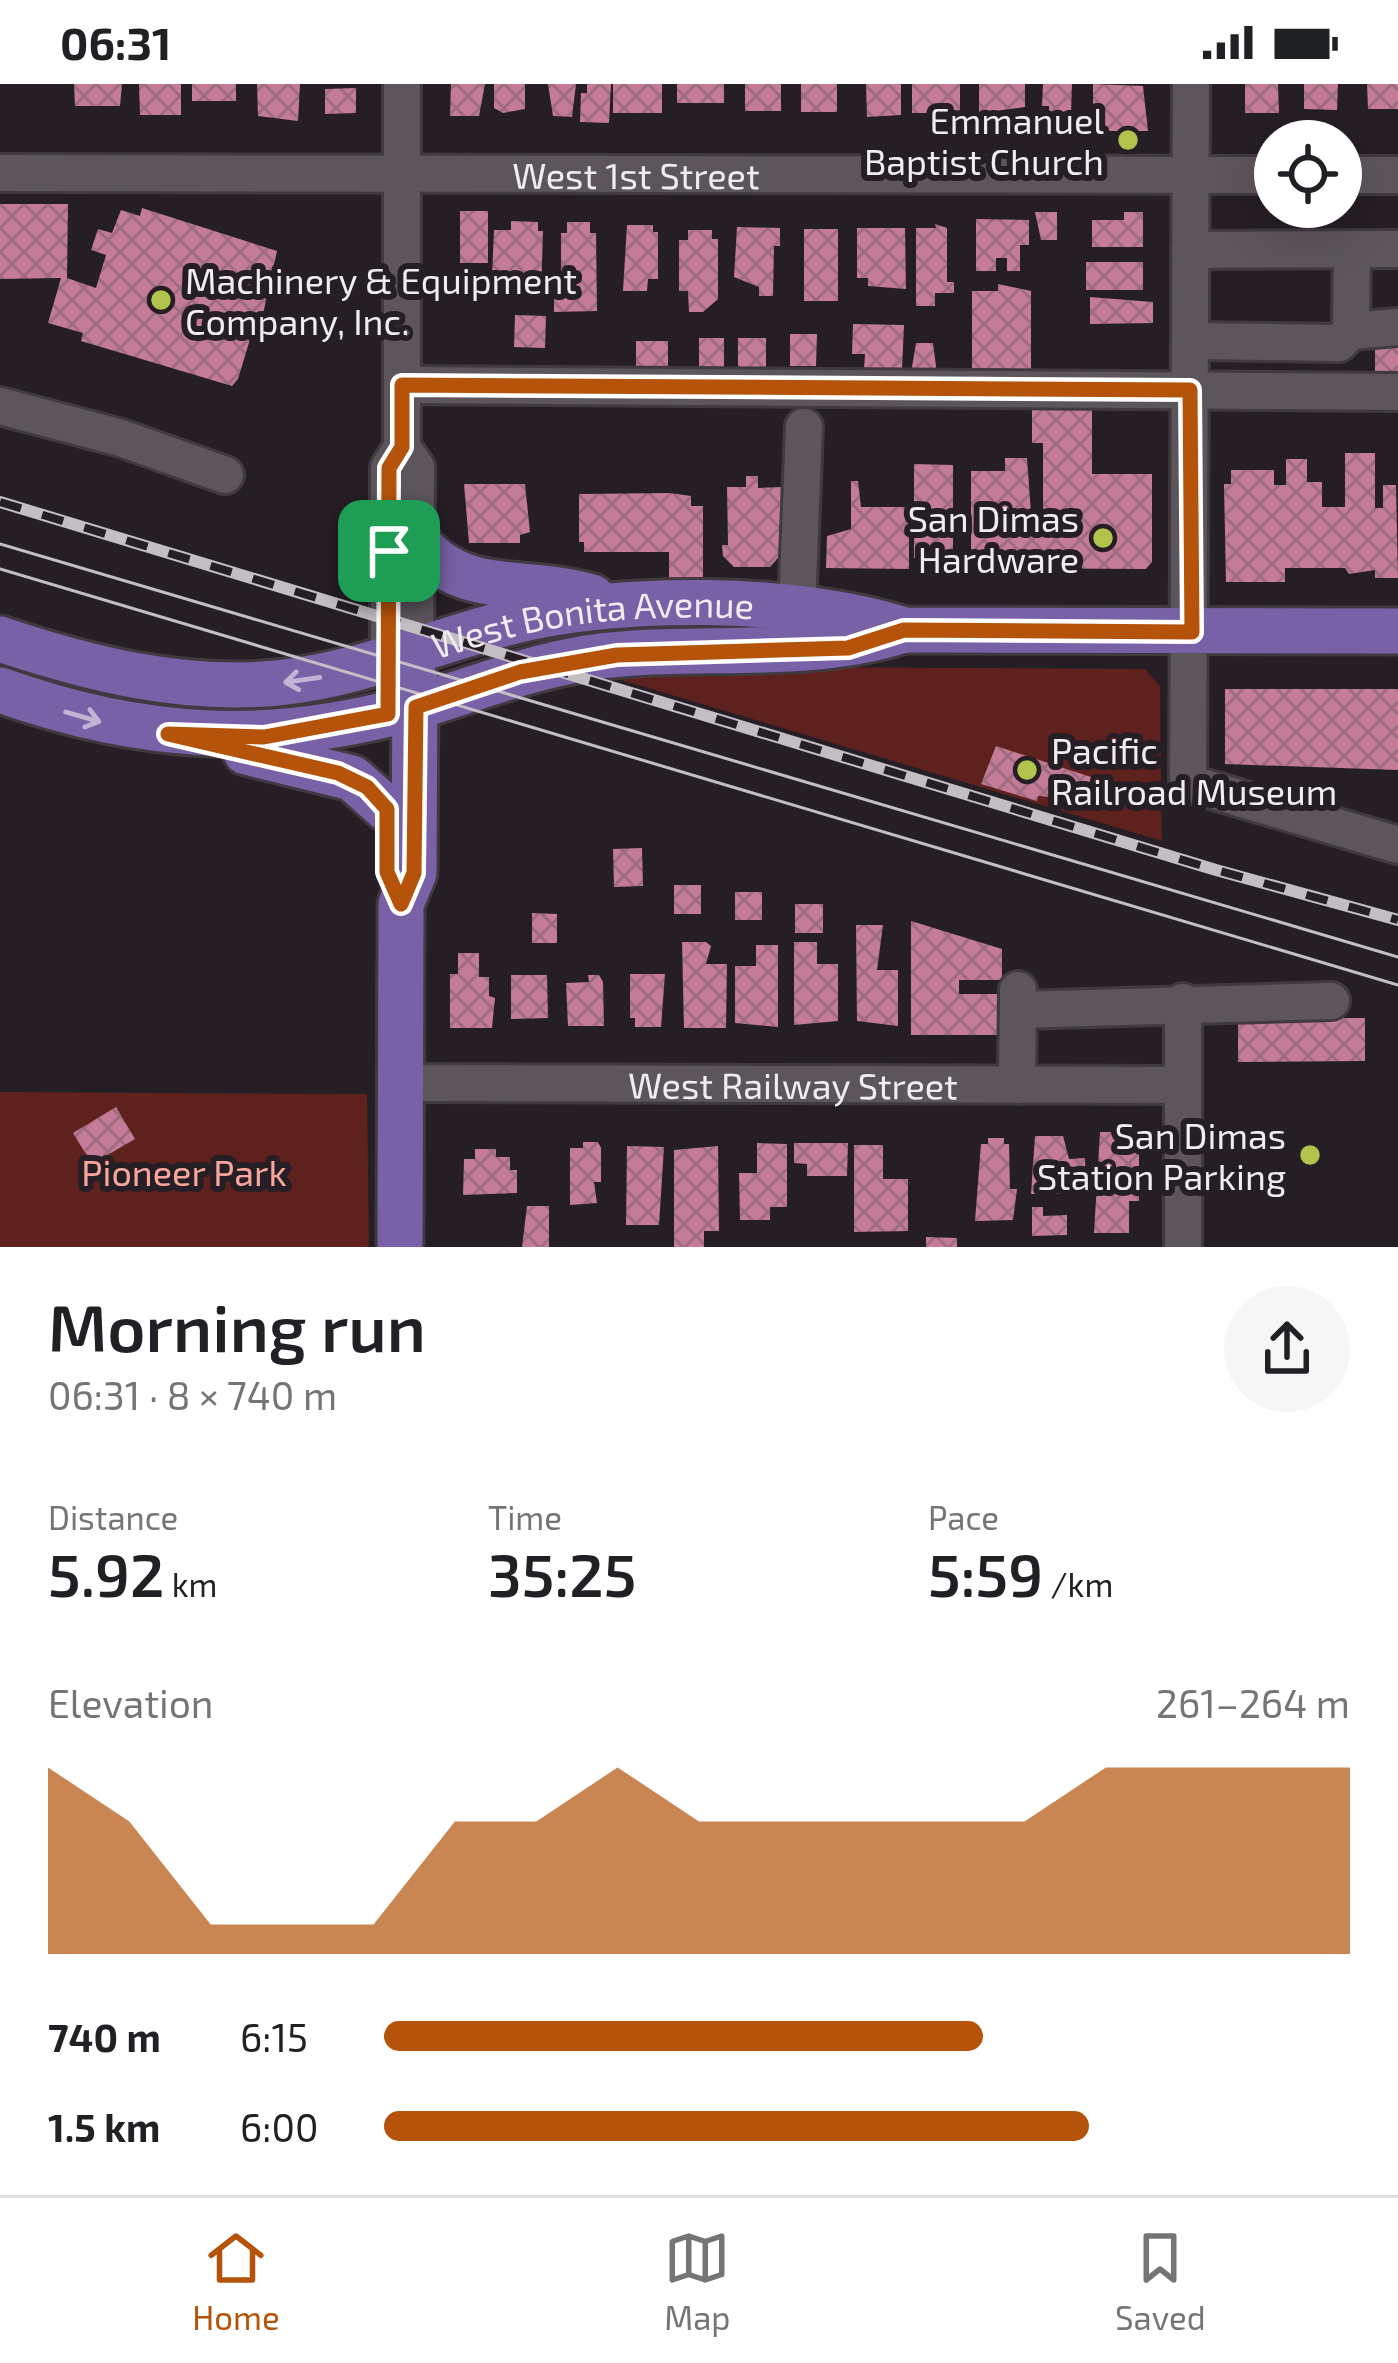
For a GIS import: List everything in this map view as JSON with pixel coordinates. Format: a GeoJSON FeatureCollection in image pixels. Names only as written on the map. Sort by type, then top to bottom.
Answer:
{"type":"FeatureCollection","features":[{"type":"Feature","properties":{"kind":"main road"},"geometry":{"type":"LineString","coordinates":[[416,540],[432,562],[452,575],[558,587],[612,603]]}},
{"type":"Feature","properties":{"kind":"main road","name":"West Bonita Avenue"},"geometry":{"type":"LineString","coordinates":[[0,639],[115,673],[192,684],[307,680],[537,615],[612,603],[849,612],[904,630],[1398,632]]}},
{"type":"Feature","properties":{"kind":"main road","name":"West Bonita Avenue"},"geometry":{"type":"LineString","coordinates":[[0,690],[104,723],[168,734],[264,737],[402,710],[520,672],[585,659],[848,648],[904,630]]}},
{"type":"Feature","properties":{"kind":"main road"},"geometry":{"type":"LineString","coordinates":[[400,1247],[401,904],[414,873],[402,656]]}},
{"type":"Feature","properties":{"kind":"main road"},"geometry":{"type":"LineString","coordinates":[[401,904],[387,872],[387,809],[402,710]]}},
{"type":"Feature","properties":{"kind":"main road"},"geometry":{"type":"LineString","coordinates":[[168,734],[338,773],[367,787],[387,809]]}},
{"type":"Feature","properties":{"kind":"street"},"geometry":{"type":"LineString","coordinates":[[402,84],[402,447],[389,468],[402,656]]}},
{"type":"Feature","properties":{"kind":"street"},"geometry":{"type":"LineString","coordinates":[[1190,84],[1188,783],[1398,844]]}},
{"type":"Feature","properties":{"kind":"street","name":"West 1st Street"},"geometry":{"type":"LineString","coordinates":[[0,173],[1254,175]]}},
{"type":"Feature","properties":{"kind":"street"},"geometry":{"type":"LineString","coordinates":[[1362,175],[1398,175]]}},
{"type":"Feature","properties":{"kind":"street"},"geometry":{"type":"LineString","coordinates":[[1351,331],[1352,249]]}},
{"type":"Feature","properties":{"kind":"street"},"geometry":{"type":"LineString","coordinates":[[1190,250],[1398,249]]}},
{"type":"Feature","properties":{"kind":"street"},"geometry":{"type":"LineString","coordinates":[[1190,341],[1339,343],[1351,331],[1398,327]]}},
{"type":"Feature","properties":{"kind":"street"},"geometry":{"type":"LineString","coordinates":[[402,385],[1398,392]]}},
{"type":"Feature","properties":{"kind":"street"},"geometry":{"type":"LineString","coordinates":[[0,406],[121,438],[225,475]]}},
{"type":"Feature","properties":{"kind":"street"},"geometry":{"type":"LineString","coordinates":[[797,610],[804,428]]}},
{"type":"Feature","properties":{"kind":"street"},"geometry":{"type":"LineString","coordinates":[[402,447],[416,467],[416,540],[402,656]]}},
{"type":"Feature","properties":{"kind":"street"},"geometry":{"type":"LineString","coordinates":[[1017,1084],[1018,1000],[1331,1001]]}},
{"type":"Feature","properties":{"kind":"street"},"geometry":{"type":"LineString","coordinates":[[1183,1002],[1184,1247]]}},
{"type":"Feature","properties":{"kind":"street","name":"West Railway Street"},"geometry":{"type":"LineString","coordinates":[[400,1083],[1183,1085]]}},
{"type":"Feature","properties":{"kind":"green space"},"geometry":{"type":"Polygon","coordinates":[[[776,667],[1145,669],[1160,686],[1162,841],[601,674],[776,667]]]}},
{"type":"Feature","properties":{"kind":"green space","name":"Pioneer Park"},"geometry":{"type":"Polygon","coordinates":[[[0,1092],[367,1094],[369,1247],[0,1247],[0,1092]]]}},
{"type":"Feature","properties":{"kind":"building"},"geometry":{"type":"Polygon","coordinates":[[[74,84],[122,84],[120,106],[75,106],[74,84]]]}},
{"type":"Feature","properties":{"kind":"building"},"geometry":{"type":"Polygon","coordinates":[[[139,84],[181,84],[181,115],[140,115],[139,84]]]}},
{"type":"Feature","properties":{"kind":"building"},"geometry":{"type":"Polygon","coordinates":[[[192,84],[236,84],[236,101],[192,101],[192,84]]]}},
{"type":"Feature","properties":{"kind":"building"},"geometry":{"type":"Polygon","coordinates":[[[257,84],[300,84],[298,121],[258,116],[257,84]]]}},
{"type":"Feature","properties":{"kind":"building"},"geometry":{"type":"Polygon","coordinates":[[[451,84],[485,84],[479,116],[450,116],[451,84]]]}},
{"type":"Feature","properties":{"kind":"building"},"geometry":{"type":"Polygon","coordinates":[[[494,84],[525,84],[525,109],[503,113],[494,108],[494,84]]]}},
{"type":"Feature","properties":{"kind":"building"},"geometry":{"type":"Polygon","coordinates":[[[548,84],[576,84],[572,117],[553,116],[548,84]]]}},
{"type":"Feature","properties":{"kind":"building"},"geometry":{"type":"Polygon","coordinates":[[[587,84],[611,84],[609,123],[580,122],[581,93],[587,93],[587,84]]]}},
{"type":"Feature","properties":{"kind":"building"},"geometry":{"type":"Polygon","coordinates":[[[613,84],[662,84],[662,113],[613,113],[613,84]]]}},
{"type":"Feature","properties":{"kind":"building"},"geometry":{"type":"Polygon","coordinates":[[[677,84],[724,84],[724,103],[677,103],[677,84]]]}},
{"type":"Feature","properties":{"kind":"building"},"geometry":{"type":"Polygon","coordinates":[[[745,84],[781,84],[781,111],[745,111],[745,84]]]}},
{"type":"Feature","properties":{"kind":"building"},"geometry":{"type":"Polygon","coordinates":[[[801,84],[837,84],[837,112],[801,112],[801,84]]]}},
{"type":"Feature","properties":{"kind":"building"},"geometry":{"type":"Polygon","coordinates":[[[866,84],[901,84],[901,115],[867,117],[866,84]]]}},
{"type":"Feature","properties":{"kind":"building"},"geometry":{"type":"Polygon","coordinates":[[[912,84],[960,84],[960,113],[912,113],[912,84]]]}},
{"type":"Feature","properties":{"kind":"building"},"geometry":{"type":"Polygon","coordinates":[[[979,84],[1025,84],[1025,107],[979,113],[979,84]]]}},
{"type":"Feature","properties":{"kind":"building"},"geometry":{"type":"Polygon","coordinates":[[[1043,84],[1072,84],[1071,113],[1049,113],[1049,106],[1042,106],[1043,84]]]}},
{"type":"Feature","properties":{"kind":"building"},"geometry":{"type":"Polygon","coordinates":[[[1093,84],[1143,86],[1148,131],[1093,131],[1093,84]]]}},
{"type":"Feature","properties":{"kind":"building"},"geometry":{"type":"Polygon","coordinates":[[[1245,84],[1278,84],[1279,113],[1245,113],[1245,84]]]}},
{"type":"Feature","properties":{"kind":"building"},"geometry":{"type":"Polygon","coordinates":[[[1304,84],[1338,84],[1337,110],[1304,109],[1304,84]]]}},
{"type":"Feature","properties":{"kind":"building"},"geometry":{"type":"Polygon","coordinates":[[[1367,84],[1398,84],[1398,109],[1368,109],[1367,84]]]}},
{"type":"Feature","properties":{"kind":"building"},"geometry":{"type":"Polygon","coordinates":[[[356,88],[356,113],[325,114],[325,89],[356,88]]]}},
{"type":"Feature","properties":{"kind":"building","name":"Machinery & Equipment Company, Inc."},"geometry":{"type":"Polygon","coordinates":[[[0,204],[68,204],[67,278],[96,288],[106,255],[91,250],[98,229],[112,233],[121,210],[140,216],[142,208],[277,251],[263,314],[258,313],[238,379],[232,386],[81,341],[83,333],[48,323],[61,278],[0,279],[0,204]]]}},
{"type":"Feature","properties":{"kind":"building"},"geometry":{"type":"Polygon","coordinates":[[[460,211],[488,211],[488,263],[460,263],[460,211]]]}},
{"type":"Feature","properties":{"kind":"building"},"geometry":{"type":"Polygon","coordinates":[[[1035,212],[1057,212],[1057,240],[1041,240],[1035,212]]]}},
{"type":"Feature","properties":{"kind":"building"},"geometry":{"type":"Polygon","coordinates":[[[1124,212],[1143,212],[1143,247],[1092,247],[1092,220],[1124,220],[1124,212]]]}},
{"type":"Feature","properties":{"kind":"building"},"geometry":{"type":"Polygon","coordinates":[[[976,219],[1029,220],[1029,245],[1020,245],[1020,271],[1007,271],[1007,258],[996,258],[996,271],[976,271],[976,219]]]}},
{"type":"Feature","properties":{"kind":"building"},"geometry":{"type":"Polygon","coordinates":[[[511,221],[538,222],[538,231],[543,231],[541,296],[498,295],[499,277],[492,277],[494,230],[511,230],[511,221]]]}},
{"type":"Feature","properties":{"kind":"building"},"geometry":{"type":"Polygon","coordinates":[[[567,222],[590,222],[590,233],[596,233],[597,311],[554,312],[554,275],[561,275],[561,233],[567,233],[567,222]]]}},
{"type":"Feature","properties":{"kind":"building"},"geometry":{"type":"Polygon","coordinates":[[[935,224],[947,228],[947,282],[954,282],[954,293],[935,293],[935,306],[916,306],[916,228],[936,228],[935,224]]]}},
{"type":"Feature","properties":{"kind":"building"},"geometry":{"type":"Polygon","coordinates":[[[627,225],[653,225],[653,232],[658,232],[658,279],[648,279],[647,291],[623,291],[627,225]]]}},
{"type":"Feature","properties":{"kind":"building"},"geometry":{"type":"Polygon","coordinates":[[[737,227],[780,228],[780,246],[774,246],[773,296],[759,296],[759,287],[734,277],[737,227]]]}},
{"type":"Feature","properties":{"kind":"building"},"geometry":{"type":"Polygon","coordinates":[[[857,228],[905,228],[906,289],[868,286],[868,278],[857,278],[857,228]]]}},
{"type":"Feature","properties":{"kind":"building"},"geometry":{"type":"Polygon","coordinates":[[[804,229],[838,229],[838,301],[804,301],[804,229]]]}},
{"type":"Feature","properties":{"kind":"building"},"geometry":{"type":"Polygon","coordinates":[[[688,230],[712,230],[712,239],[718,239],[718,299],[703,312],[689,312],[688,291],[679,291],[679,240],[688,240],[688,230]]]}},
{"type":"Feature","properties":{"kind":"building"},"geometry":{"type":"Polygon","coordinates":[[[1086,262],[1143,262],[1143,290],[1086,290],[1086,262]]]}},
{"type":"Feature","properties":{"kind":"building"},"geometry":{"type":"Polygon","coordinates":[[[998,284],[1031,291],[1031,374],[972,376],[972,291],[998,291],[998,284]]]}},
{"type":"Feature","properties":{"kind":"building"},"geometry":{"type":"Polygon","coordinates":[[[1090,297],[1153,302],[1153,323],[1090,324],[1090,297]]]}},
{"type":"Feature","properties":{"kind":"building"},"geometry":{"type":"Polygon","coordinates":[[[515,315],[546,316],[545,348],[514,347],[515,315]]]}},
{"type":"Feature","properties":{"kind":"building"},"geometry":{"type":"Polygon","coordinates":[[[853,324],[904,325],[902,370],[864,370],[865,354],[852,354],[853,324]]]}},
{"type":"Feature","properties":{"kind":"building"},"geometry":{"type":"Polygon","coordinates":[[[790,334],[817,334],[816,366],[790,366],[790,334]]]}},
{"type":"Feature","properties":{"kind":"building"},"geometry":{"type":"Polygon","coordinates":[[[699,338],[724,338],[724,375],[699,375],[699,338]]]}},
{"type":"Feature","properties":{"kind":"building"},"geometry":{"type":"Polygon","coordinates":[[[738,338],[766,338],[766,372],[738,372],[738,338]]]}},
{"type":"Feature","properties":{"kind":"building"},"geometry":{"type":"Polygon","coordinates":[[[636,341],[668,341],[668,374],[636,374],[636,341]]]}},
{"type":"Feature","properties":{"kind":"building"},"geometry":{"type":"Polygon","coordinates":[[[916,343],[933,343],[937,374],[911,373],[916,343]]]}},
{"type":"Feature","properties":{"kind":"building"},"geometry":{"type":"Polygon","coordinates":[[[1375,346],[1398,346],[1398,373],[1375,373],[1375,346]]]}},
{"type":"Feature","properties":{"kind":"building"},"geometry":{"type":"Polygon","coordinates":[[[1032,399],[1092,399],[1092,474],[1152,474],[1152,562],[1146,569],[971,568],[971,471],[1005,471],[1005,458],[1027,458],[1031,513],[1043,513],[1043,443],[1032,443],[1032,399]]]}},
{"type":"Feature","properties":{"kind":"building"},"geometry":{"type":"Polygon","coordinates":[[[1345,453],[1375,453],[1375,508],[1383,508],[1383,485],[1396,485],[1398,578],[1375,578],[1375,570],[1349,574],[1345,568],[1285,568],[1285,582],[1226,582],[1224,484],[1231,484],[1231,470],[1274,470],[1274,485],[1286,485],[1286,459],[1307,459],[1307,482],[1322,482],[1322,507],[1345,507],[1345,453]]]}},
{"type":"Feature","properties":{"kind":"building"},"geometry":{"type":"Polygon","coordinates":[[[914,464],[953,465],[953,558],[914,558],[914,464]]]}},
{"type":"Feature","properties":{"kind":"building"},"geometry":{"type":"Polygon","coordinates":[[[746,476],[758,476],[758,488],[783,487],[784,551],[770,567],[734,567],[723,556],[722,545],[728,545],[727,487],[746,487],[746,476]]]}},
{"type":"Feature","properties":{"kind":"building"},"geometry":{"type":"Polygon","coordinates":[[[851,481],[858,481],[861,507],[909,507],[909,569],[826,568],[827,536],[851,529],[851,481]]]}},
{"type":"Feature","properties":{"kind":"building"},"geometry":{"type":"Polygon","coordinates":[[[464,484],[525,484],[530,532],[520,535],[520,543],[469,543],[464,484]]]}},
{"type":"Feature","properties":{"kind":"building"},"geometry":{"type":"Polygon","coordinates":[[[579,494],[691,496],[691,506],[703,506],[703,580],[669,580],[669,552],[584,552],[584,542],[579,542],[579,494]]]}},
{"type":"Feature","properties":{"kind":"building"},"geometry":{"type":"Polygon","coordinates":[[[1225,689],[1398,689],[1398,770],[1225,764],[1225,689]]]}},
{"type":"Feature","properties":{"kind":"building","name":"Pacific Railroad Museum"},"geometry":{"type":"Polygon","coordinates":[[[996,746],[1091,777],[1086,800],[1038,796],[1037,801],[981,784],[996,746]]]}},
{"type":"Feature","properties":{"kind":"building"},"geometry":{"type":"Polygon","coordinates":[[[642,848],[643,886],[614,887],[613,849],[642,848]]]}},
{"type":"Feature","properties":{"kind":"building"},"geometry":{"type":"Polygon","coordinates":[[[674,885],[701,885],[701,914],[674,914],[674,885]]]}},
{"type":"Feature","properties":{"kind":"building"},"geometry":{"type":"Polygon","coordinates":[[[735,892],[762,892],[762,920],[735,920],[735,892]]]}},
{"type":"Feature","properties":{"kind":"building"},"geometry":{"type":"Polygon","coordinates":[[[795,904],[823,904],[823,933],[795,933],[795,904]]]}},
{"type":"Feature","properties":{"kind":"building"},"geometry":{"type":"Polygon","coordinates":[[[532,913],[557,914],[557,943],[532,943],[532,913]]]}},
{"type":"Feature","properties":{"kind":"building"},"geometry":{"type":"Polygon","coordinates":[[[911,921],[1002,949],[1002,980],[959,980],[959,994],[1001,994],[1002,1035],[911,1035],[911,921]]]}},
{"type":"Feature","properties":{"kind":"building"},"geometry":{"type":"Polygon","coordinates":[[[856,925],[883,925],[877,970],[898,970],[898,1026],[857,1021],[856,925]]]}},
{"type":"Feature","properties":{"kind":"building"},"geometry":{"type":"Polygon","coordinates":[[[682,942],[706,942],[711,946],[706,964],[727,964],[726,1028],[684,1028],[682,942]]]}},
{"type":"Feature","properties":{"kind":"building"},"geometry":{"type":"Polygon","coordinates":[[[794,942],[817,942],[817,964],[838,964],[838,1021],[794,1025],[794,942]]]}},
{"type":"Feature","properties":{"kind":"building"},"geometry":{"type":"Polygon","coordinates":[[[756,945],[778,945],[778,1027],[735,1023],[735,966],[756,966],[756,945]]]}},
{"type":"Feature","properties":{"kind":"building"},"geometry":{"type":"Polygon","coordinates":[[[458,953],[479,953],[479,977],[489,977],[489,996],[495,998],[492,1028],[450,1028],[450,974],[458,974],[458,953]]]}},
{"type":"Feature","properties":{"kind":"building"},"geometry":{"type":"Polygon","coordinates":[[[630,974],[665,974],[661,1027],[635,1027],[635,1018],[630,1018],[630,974]]]}},
{"type":"Feature","properties":{"kind":"building"},"geometry":{"type":"Polygon","coordinates":[[[511,975],[547,975],[548,1018],[511,1019],[511,975]]]}},
{"type":"Feature","properties":{"kind":"building"},"geometry":{"type":"Polygon","coordinates":[[[588,975],[599,975],[603,982],[604,1026],[568,1026],[566,983],[589,982],[588,975]]]}},
{"type":"Feature","properties":{"kind":"building"},"geometry":{"type":"Polygon","coordinates":[[[1238,1018],[1365,1018],[1365,1061],[1238,1062],[1238,1018]]]}},
{"type":"Feature","properties":{"kind":"building"},"geometry":{"type":"Polygon","coordinates":[[[116,1107],[135,1139],[92,1164],[73,1133],[116,1107]]]}},
{"type":"Feature","properties":{"kind":"building"},"geometry":{"type":"Polygon","coordinates":[[[1100,1132],[1139,1132],[1139,1201],[1129,1201],[1129,1233],[1094,1233],[1100,1132]]]}},
{"type":"Feature","properties":{"kind":"building"},"geometry":{"type":"Polygon","coordinates":[[[1035,1136],[1063,1136],[1069,1159],[1085,1158],[1086,1193],[1031,1194],[1035,1136]]]}},
{"type":"Feature","properties":{"kind":"building"},"geometry":{"type":"Polygon","coordinates":[[[988,1138],[1004,1138],[1004,1144],[1009,1144],[1010,1189],[1017,1189],[1013,1220],[975,1221],[981,1144],[988,1144],[988,1138]]]}},
{"type":"Feature","properties":{"kind":"building"},"geometry":{"type":"Polygon","coordinates":[[[583,1142],[598,1142],[601,1148],[601,1182],[594,1182],[597,1203],[570,1205],[570,1148],[583,1148],[583,1142]]]}},
{"type":"Feature","properties":{"kind":"building"},"geometry":{"type":"Polygon","coordinates":[[[757,1143],[787,1144],[787,1207],[770,1207],[770,1220],[740,1220],[739,1173],[757,1173],[757,1143]]]}},
{"type":"Feature","properties":{"kind":"building"},"geometry":{"type":"Polygon","coordinates":[[[794,1143],[848,1143],[847,1176],[807,1176],[807,1164],[794,1163],[794,1143]]]}},
{"type":"Feature","properties":{"kind":"building"},"geometry":{"type":"Polygon","coordinates":[[[854,1145],[883,1145],[883,1179],[908,1179],[908,1231],[854,1232],[854,1145]]]}},
{"type":"Feature","properties":{"kind":"building"},"geometry":{"type":"Polygon","coordinates":[[[627,1146],[664,1147],[659,1225],[626,1225],[627,1146]]]}},
{"type":"Feature","properties":{"kind":"building"},"geometry":{"type":"Polygon","coordinates":[[[718,1146],[719,1231],[704,1231],[704,1247],[674,1247],[674,1150],[718,1146]]]}},
{"type":"Feature","properties":{"kind":"building"},"geometry":{"type":"Polygon","coordinates":[[[475,1149],[496,1149],[496,1157],[510,1157],[510,1170],[517,1170],[517,1193],[463,1195],[464,1159],[475,1159],[475,1149]]]}},
{"type":"Feature","properties":{"kind":"building"},"geometry":{"type":"Polygon","coordinates":[[[527,1206],[549,1206],[549,1247],[522,1247],[527,1206]]]}},
{"type":"Feature","properties":{"kind":"building"},"geometry":{"type":"Polygon","coordinates":[[[1032,1207],[1043,1207],[1043,1216],[1067,1215],[1067,1235],[1032,1236],[1032,1207]]]}},
{"type":"Feature","properties":{"kind":"building"},"geometry":{"type":"Polygon","coordinates":[[[926,1237],[957,1238],[957,1247],[926,1247],[926,1237]]]}},
{"type":"Feature","properties":{"kind":"tram line"},"geometry":{"type":"LineString","coordinates":[[0,544],[1398,957]]}},
{"type":"Feature","properties":{"kind":"tram line"},"geometry":{"type":"LineString","coordinates":[[0,569],[1398,985]]}},
{"type":"Feature","properties":{"kind":"railway"},"geometry":{"type":"LineString","coordinates":[[0,502],[1216,870],[1398,920]]}},
{"type":"Feature","properties":{"kind":"place","name":"Emmanuel Baptist Church"},"geometry":{"type":"Point","coordinates":[1128,140]}},
{"type":"Feature","properties":{"kind":"place","name":"Machinery & Equipment Company, Inc."},"geometry":{"type":"Point","coordinates":[161,300]}},
{"type":"Feature","properties":{"kind":"place","name":"San Dimas Hardware"},"geometry":{"type":"Point","coordinates":[1103,538]}},
{"type":"Feature","properties":{"kind":"place","name":"Pacific Railroad Museum"},"geometry":{"type":"Point","coordinates":[1027,770]}},
{"type":"Feature","properties":{"kind":"place","name":"San Dimas Station Parking"},"geometry":{"type":"Point","coordinates":[1310,1155]}},
{"type":"Feature","properties":{"kind":"route"},"geometry":{"type":"LineString","coordinates":[[402,385],[1190,390],[1192,632],[904,630],[848,648],[644,652],[585,659],[497,679],[416,707],[414,873],[401,904],[387,872],[387,809],[360,782],[314,766],[168,734],[298,734],[388,714],[389,551],[389,468],[402,447],[402,385]]}}]}
